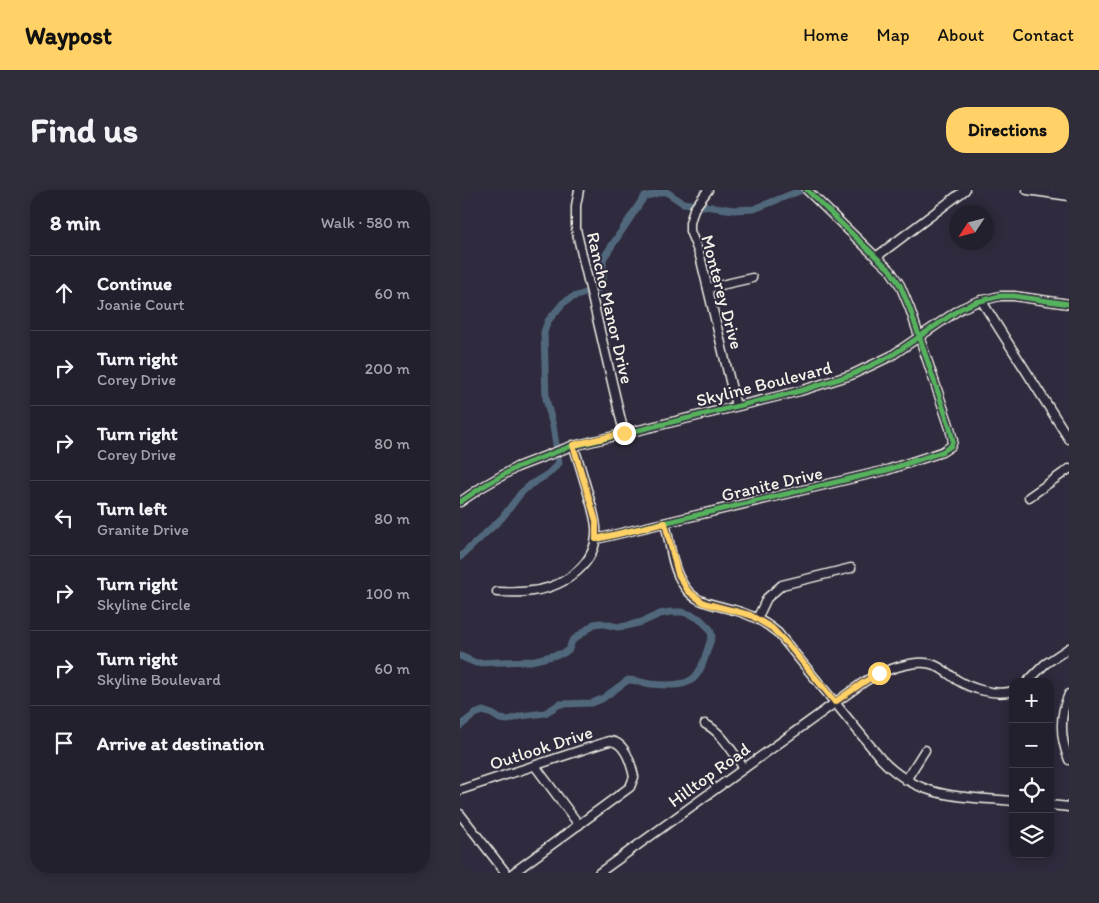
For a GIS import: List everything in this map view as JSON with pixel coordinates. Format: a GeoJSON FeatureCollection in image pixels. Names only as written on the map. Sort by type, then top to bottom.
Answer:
{"type":"FeatureCollection","features":[{"type":"Feature","properties":{"kind":"street","name":"Rancho Manor Drive"},"geometry":{"type":"LineString","coordinates":[[579,190],[576,206],[576,229],[624,433]]}},
{"type":"Feature","properties":{"kind":"street","name":"Monterey Drive"},"geometry":{"type":"LineString","coordinates":[[708,190],[694,209],[690,223],[692,239],[699,252],[736,406]]}},
{"type":"Feature","properties":{"kind":"street"},"geometry":{"type":"LineString","coordinates":[[808,190],[890,270],[900,284],[920,338]]}},
{"type":"Feature","properties":{"kind":"street"},"geometry":{"type":"LineString","coordinates":[[876,257],[965,190]]}},
{"type":"Feature","properties":{"kind":"street"},"geometry":{"type":"LineString","coordinates":[[1027,190],[1069,196]]}},
{"type":"Feature","properties":{"kind":"street"},"geometry":{"type":"LineString","coordinates":[[708,288],[752,278]]}},
{"type":"Feature","properties":{"kind":"street","name":"Skyline Boulevard"},"geometry":{"type":"LineString","coordinates":[[460,502],[517,467],[573,445],[800,391],[851,375],[891,356],[960,310],[981,300],[1000,296],[1014,296],[1069,304]]}},
{"type":"Feature","properties":{"kind":"street"},"geometry":{"type":"LineString","coordinates":[[981,300],[1069,439]]}},
{"type":"Feature","properties":{"kind":"street","name":"Granite Drive"},"geometry":{"type":"LineString","coordinates":[[596,539],[887,470],[942,452],[951,446],[952,434],[920,338]]}},
{"type":"Feature","properties":{"kind":"street"},"geometry":{"type":"LineString","coordinates":[[497,592],[538,590],[564,580],[576,573],[586,563],[592,552],[596,539],[596,521],[573,445]]}},
{"type":"Feature","properties":{"kind":"street"},"geometry":{"type":"LineString","coordinates":[[1030,497],[1069,468]]}},
{"type":"Feature","properties":{"kind":"street"},"geometry":{"type":"LineString","coordinates":[[665,523],[678,574],[688,591],[704,603],[734,610],[757,619],[772,628],[784,639],[881,759],[906,780],[923,789],[942,794],[1009,801]]}},
{"type":"Feature","properties":{"kind":"street"},"geometry":{"type":"LineString","coordinates":[[757,619],[767,598],[782,586],[851,568]]}},
{"type":"Feature","properties":{"kind":"street"},"geometry":{"type":"LineString","coordinates":[[1031,678],[1045,664],[1069,648]]}},
{"type":"Feature","properties":{"kind":"street","name":"Hilltop Road"},"geometry":{"type":"LineString","coordinates":[[599,873],[835,702],[879,673],[908,665],[934,664],[959,681],[977,688],[996,693],[1009,691]]}},
{"type":"Feature","properties":{"kind":"street"},"geometry":{"type":"LineString","coordinates":[[1069,694],[1062,710],[1061,728],[1063,744],[1069,760]]}},
{"type":"Feature","properties":{"kind":"street"},"geometry":{"type":"LineString","coordinates":[[705,724],[718,733],[744,768]]}},
{"type":"Feature","properties":{"kind":"street","name":"Outlook Drive"},"geometry":{"type":"LineString","coordinates":[[460,790],[609,741],[616,742],[622,747],[633,774],[632,784],[513,873]]}},
{"type":"Feature","properties":{"kind":"street"},"geometry":{"type":"LineString","coordinates":[[906,780],[925,750]]}},
{"type":"Feature","properties":{"kind":"street"},"geometry":{"type":"LineString","coordinates":[[535,766],[579,825]]}},
{"type":"Feature","properties":{"kind":"street"},"geometry":{"type":"LineString","coordinates":[[1054,805],[1069,807]]}},
{"type":"Feature","properties":{"kind":"street"},"geometry":{"type":"LineString","coordinates":[[460,814],[506,873]]}},
{"type":"Feature","properties":{"kind":"waterway"},"geometry":{"type":"LineString","coordinates":[[460,557],[502,518],[521,493],[548,474],[559,463],[546,399],[544,332],[548,321],[563,303],[573,297],[598,289],[602,285],[603,259],[644,197],[665,191],[683,203],[734,210],[754,209],[802,190]]}},
{"type":"Feature","properties":{"kind":"waterway"},"geometry":{"type":"LineString","coordinates":[[460,656],[476,663],[531,661],[564,653],[569,649],[572,641],[594,624],[626,626],[671,612],[682,612],[700,619],[710,629],[712,636],[699,671],[688,682],[667,685],[628,680],[602,699],[592,703],[560,704],[545,713],[521,716],[508,720],[500,719],[483,711],[475,714],[460,726]]}},
{"type":"Feature","properties":{"kind":"cycle path"},"geometry":{"type":"LineString","coordinates":[[596,539],[887,470],[942,452],[951,446],[953,441],[950,428],[910,309],[900,285],[890,270],[807,190]]}},
{"type":"Feature","properties":{"kind":"cycle path"},"geometry":{"type":"LineString","coordinates":[[460,502],[517,467],[569,447],[800,391],[851,375],[891,356],[960,309],[976,302],[1000,296],[1014,296],[1069,304]]}},
{"type":"Feature","properties":{"kind":"route"},"geometry":{"type":"LineString","coordinates":[[624,433],[573,445],[596,521],[596,539],[665,523],[680,580],[688,591],[704,603],[750,615],[772,628],[791,648],[835,702],[879,673]]}}]}
